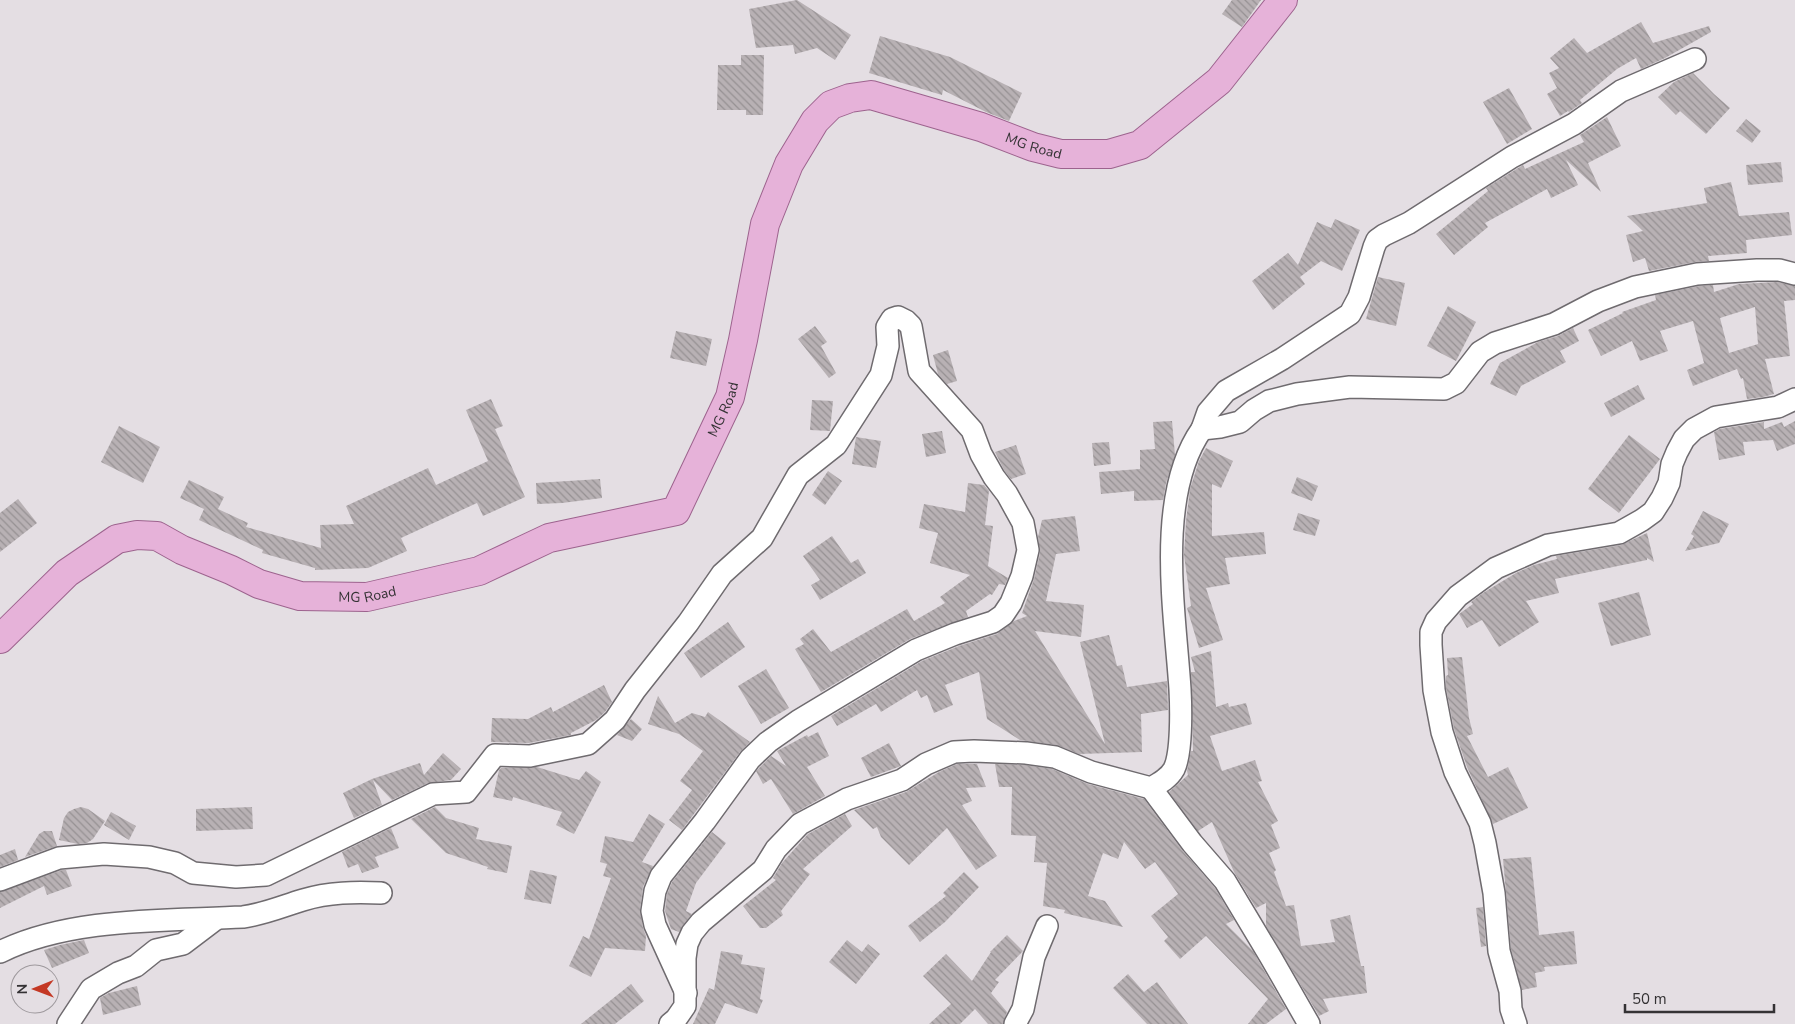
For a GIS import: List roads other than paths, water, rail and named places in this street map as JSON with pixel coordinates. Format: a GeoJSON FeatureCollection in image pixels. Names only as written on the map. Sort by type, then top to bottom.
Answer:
{"type":"FeatureCollection","features":[{"type":"Feature","properties":{"kind":"main road","name":"MG Road"},"geometry":{"type":"LineString","coordinates":[[0,639],[66,573],[117,539],[137,535],[157,536],[182,550],[259,584],[300,596],[367,597],[479,571],[549,538],[676,511],[730,397],[765,224],[789,164],[815,121],[832,105],[850,98],[872,95],[981,127],[1033,147],[1061,154],[1109,154],[1140,145],[1220,81],[1283,0]]}},
{"type":"Feature","properties":{"kind":"street"},"geometry":{"type":"LineString","coordinates":[[1151,788],[1164,781],[1174,769],[1178,750],[1181,709],[1172,595],[1172,528],[1179,480],[1186,455],[1202,429],[1208,412],[1226,391],[1282,359],[1350,314],[1358,297],[1374,246],[1377,240],[1384,234],[1408,223],[1512,156],[1574,124],[1620,91],[1695,59]]}},
{"type":"Feature","properties":{"kind":"street"},"geometry":{"type":"LineString","coordinates":[[1202,429],[1240,422],[1254,410],[1270,401],[1297,394],[1350,387],[1444,389],[1456,383],[1480,352],[1495,343],[1554,324],[1598,301],[1635,288],[1697,274],[1757,270],[1779,270],[1795,274]]}},
{"type":"Feature","properties":{"kind":"street"},"geometry":{"type":"LineString","coordinates":[[0,880],[59,858],[104,854],[150,857],[175,863],[192,873],[236,877],[266,875],[433,794],[466,792],[495,755],[530,756],[588,744],[615,720],[635,690],[688,623],[722,574],[762,538],[798,475],[836,445],[881,376],[888,346],[887,328],[892,319],[898,317],[911,326],[919,372],[972,430],[981,454],[1023,523],[1028,550],[1022,576],[1011,603],[1003,616],[993,622],[955,634],[916,650],[798,721],[768,742],[750,759],[705,821],[661,876],[655,891],[652,911],[655,925],[686,993]]}},
{"type":"Feature","properties":{"kind":"street"},"geometry":{"type":"LineString","coordinates":[[1516,1024],[1499,951],[1494,893],[1480,823],[1455,772],[1442,732],[1434,690],[1431,632],[1436,621],[1458,596],[1496,568],[1548,545],[1619,533],[1653,512],[1670,483],[1672,464],[1676,452],[1694,428],[1716,417],[1778,407],[1795,399]]}},
{"type":"Feature","properties":{"kind":"street"},"geometry":{"type":"LineString","coordinates":[[670,1024],[685,1006],[685,958],[692,933],[701,922],[763,870],[776,849],[800,824],[847,798],[902,780],[926,764],[954,752],[974,750],[1056,757],[1091,772],[1151,788],[1192,843],[1225,881],[1309,1024]]}},
{"type":"Feature","properties":{"kind":"street"},"geometry":{"type":"LineString","coordinates":[[0,952],[19,942],[61,931],[132,922],[216,919],[262,915],[305,899],[348,891],[381,893]]}},
{"type":"Feature","properties":{"kind":"street"},"geometry":{"type":"LineString","coordinates":[[68,1024],[91,989],[118,973],[136,966],[156,950],[183,944],[216,919]]}},
{"type":"Feature","properties":{"kind":"street"},"geometry":{"type":"LineString","coordinates":[[1015,1024],[1023,1009],[1034,957],[1047,926]]}}]}
